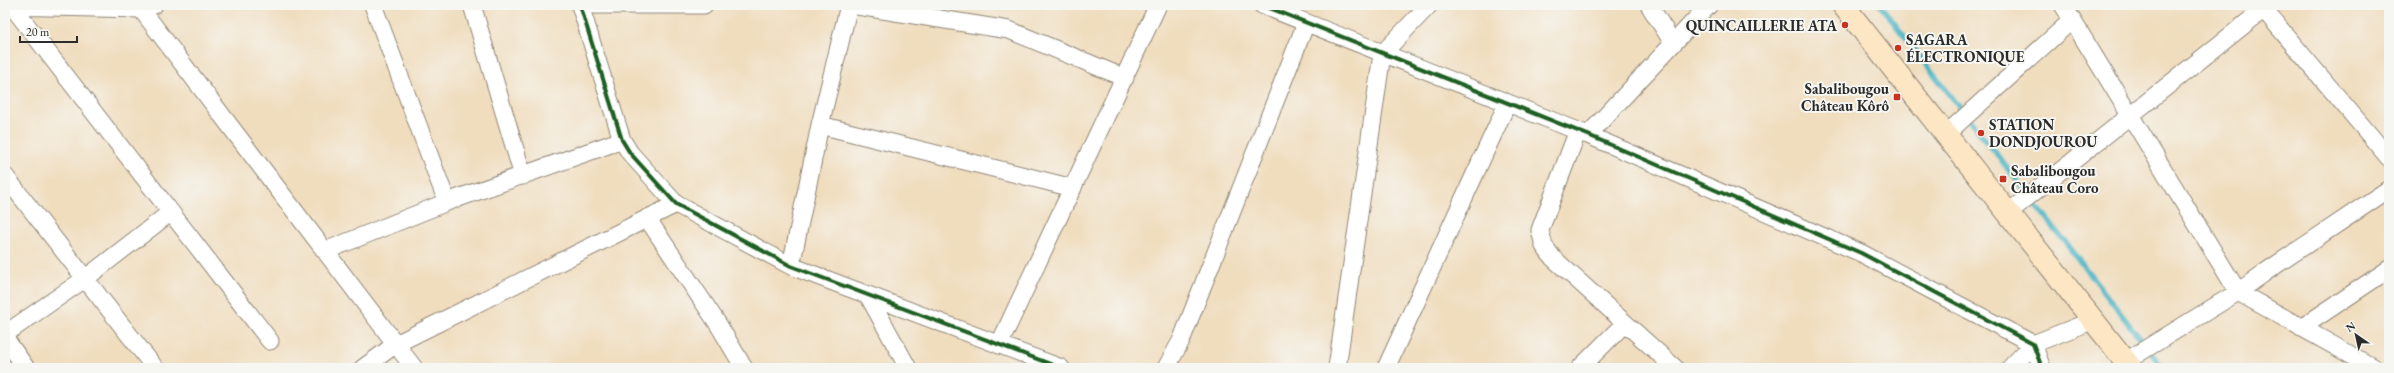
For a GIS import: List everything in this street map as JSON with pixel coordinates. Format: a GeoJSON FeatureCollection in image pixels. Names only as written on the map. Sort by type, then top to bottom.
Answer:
{"type":"FeatureCollection","features":[{"type":"Feature","properties":{"kind":"main road"},"geometry":{"type":"LineString","coordinates":[[1843,5],[1945,135],[2009,212],[2129,364]]}},
{"type":"Feature","properties":{"kind":"street"},"geometry":{"type":"LineString","coordinates":[[373,5],[447,202]]}},
{"type":"Feature","properties":{"kind":"street"},"geometry":{"type":"LineString","coordinates":[[472,5],[523,176]]}},
{"type":"Feature","properties":{"kind":"street"},"geometry":{"type":"LineString","coordinates":[[704,5],[580,5],[622,140],[630,153],[676,204],[791,266],[869,297],[1061,368]]}},
{"type":"Feature","properties":{"kind":"street"},"geometry":{"type":"LineString","coordinates":[[791,266],[820,125],[850,5],[1009,30],[1125,78]]}},
{"type":"Feature","properties":{"kind":"street"},"geometry":{"type":"LineString","coordinates":[[999,345],[1158,5]]}},
{"type":"Feature","properties":{"kind":"street"},"geometry":{"type":"LineString","coordinates":[[1262,5],[1583,134],[1861,253],[2033,344],[2042,368]]}},
{"type":"Feature","properties":{"kind":"street"},"geometry":{"type":"LineString","coordinates":[[1337,368],[1382,54],[1429,5]]}},
{"type":"Feature","properties":{"kind":"street"},"geometry":{"type":"LineString","coordinates":[[1649,5],[1673,43]]}},
{"type":"Feature","properties":{"kind":"street"},"geometry":{"type":"LineString","coordinates":[[1675,368],[1553,258],[1544,246],[1540,230],[1583,134],[1709,5]]}},
{"type":"Feature","properties":{"kind":"street"},"geometry":{"type":"LineString","coordinates":[[2063,5],[2238,292],[2374,368]]}},
{"type":"Feature","properties":{"kind":"street"},"geometry":{"type":"LineString","coordinates":[[9,6],[144,6],[325,251],[414,368]]}},
{"type":"Feature","properties":{"kind":"street"},"geometry":{"type":"LineString","coordinates":[[9,6],[270,341]]}},
{"type":"Feature","properties":{"kind":"street"},"geometry":{"type":"LineString","coordinates":[[2009,212],[2265,6],[2389,158]]}},
{"type":"Feature","properties":{"kind":"street"},"geometry":{"type":"LineString","coordinates":[[1945,135],[2072,20]]}},
{"type":"Feature","properties":{"kind":"street"},"geometry":{"type":"LineString","coordinates":[[1166,368],[1181,341],[1306,23]]}},
{"type":"Feature","properties":{"kind":"street"},"geometry":{"type":"LineString","coordinates":[[1386,368],[1507,104]]}},
{"type":"Feature","properties":{"kind":"street"},"geometry":{"type":"LineString","coordinates":[[820,125],[1073,188]]}},
{"type":"Feature","properties":{"kind":"street"},"geometry":{"type":"LineString","coordinates":[[325,251],[447,202],[622,140]]}},
{"type":"Feature","properties":{"kind":"street"},"geometry":{"type":"LineString","coordinates":[[5,176],[155,368]]}},
{"type":"Feature","properties":{"kind":"street"},"geometry":{"type":"LineString","coordinates":[[2129,364],[2389,190]]}},
{"type":"Feature","properties":{"kind":"street"},"geometry":{"type":"LineString","coordinates":[[362,368],[396,344],[676,204]]}},
{"type":"Feature","properties":{"kind":"street"},"geometry":{"type":"LineString","coordinates":[[5,334],[86,278],[171,212]]}},
{"type":"Feature","properties":{"kind":"street"},"geometry":{"type":"LineString","coordinates":[[647,218],[718,324],[744,368]]}},
{"type":"Feature","properties":{"kind":"street"},"geometry":{"type":"LineString","coordinates":[[2301,328],[2389,269]]}},
{"type":"Feature","properties":{"kind":"street"},"geometry":{"type":"LineString","coordinates":[[869,297],[908,368]]}},
{"type":"Feature","properties":{"kind":"street"},"geometry":{"type":"LineString","coordinates":[[2010,368],[2033,344],[2094,320]]}},
{"type":"Feature","properties":{"kind":"street"},"geometry":{"type":"LineString","coordinates":[[1580,368],[1625,323]]}},
{"type":"Feature","properties":{"kind":"street"},"geometry":{"type":"LineString","coordinates":[[5,338],[26,368]]}},
{"type":"Feature","properties":{"kind":"waterway"},"geometry":{"type":"LineString","coordinates":[[1880,5],[2163,368]]}},
{"type":"Feature","properties":{"kind":"cycle path"},"geometry":{"type":"LineString","coordinates":[[580,5],[622,140],[630,153],[676,204],[791,266],[1061,368]]}},
{"type":"Feature","properties":{"kind":"cycle path"},"geometry":{"type":"LineString","coordinates":[[1262,5],[1588,135],[1861,253],[2033,344],[2042,368]]}},
{"type":"Feature","properties":{"kind":"place","name":"QUINCAILLERIE ATA"},"geometry":{"type":"Point","coordinates":[1845,25]}},
{"type":"Feature","properties":{"kind":"place","name":"SAGARA ÉLECTRONIQUE"},"geometry":{"type":"Point","coordinates":[1898,48]}},
{"type":"Feature","properties":{"kind":"place","name":"Sabalibougou Château Kôrô"},"geometry":{"type":"Point","coordinates":[1897,97]}},
{"type":"Feature","properties":{"kind":"place","name":"STATION DONDJOUROU"},"geometry":{"type":"Point","coordinates":[1981,133]}},
{"type":"Feature","properties":{"kind":"place","name":"Sabalibougou Château Coro"},"geometry":{"type":"Point","coordinates":[2003,179]}}]}
